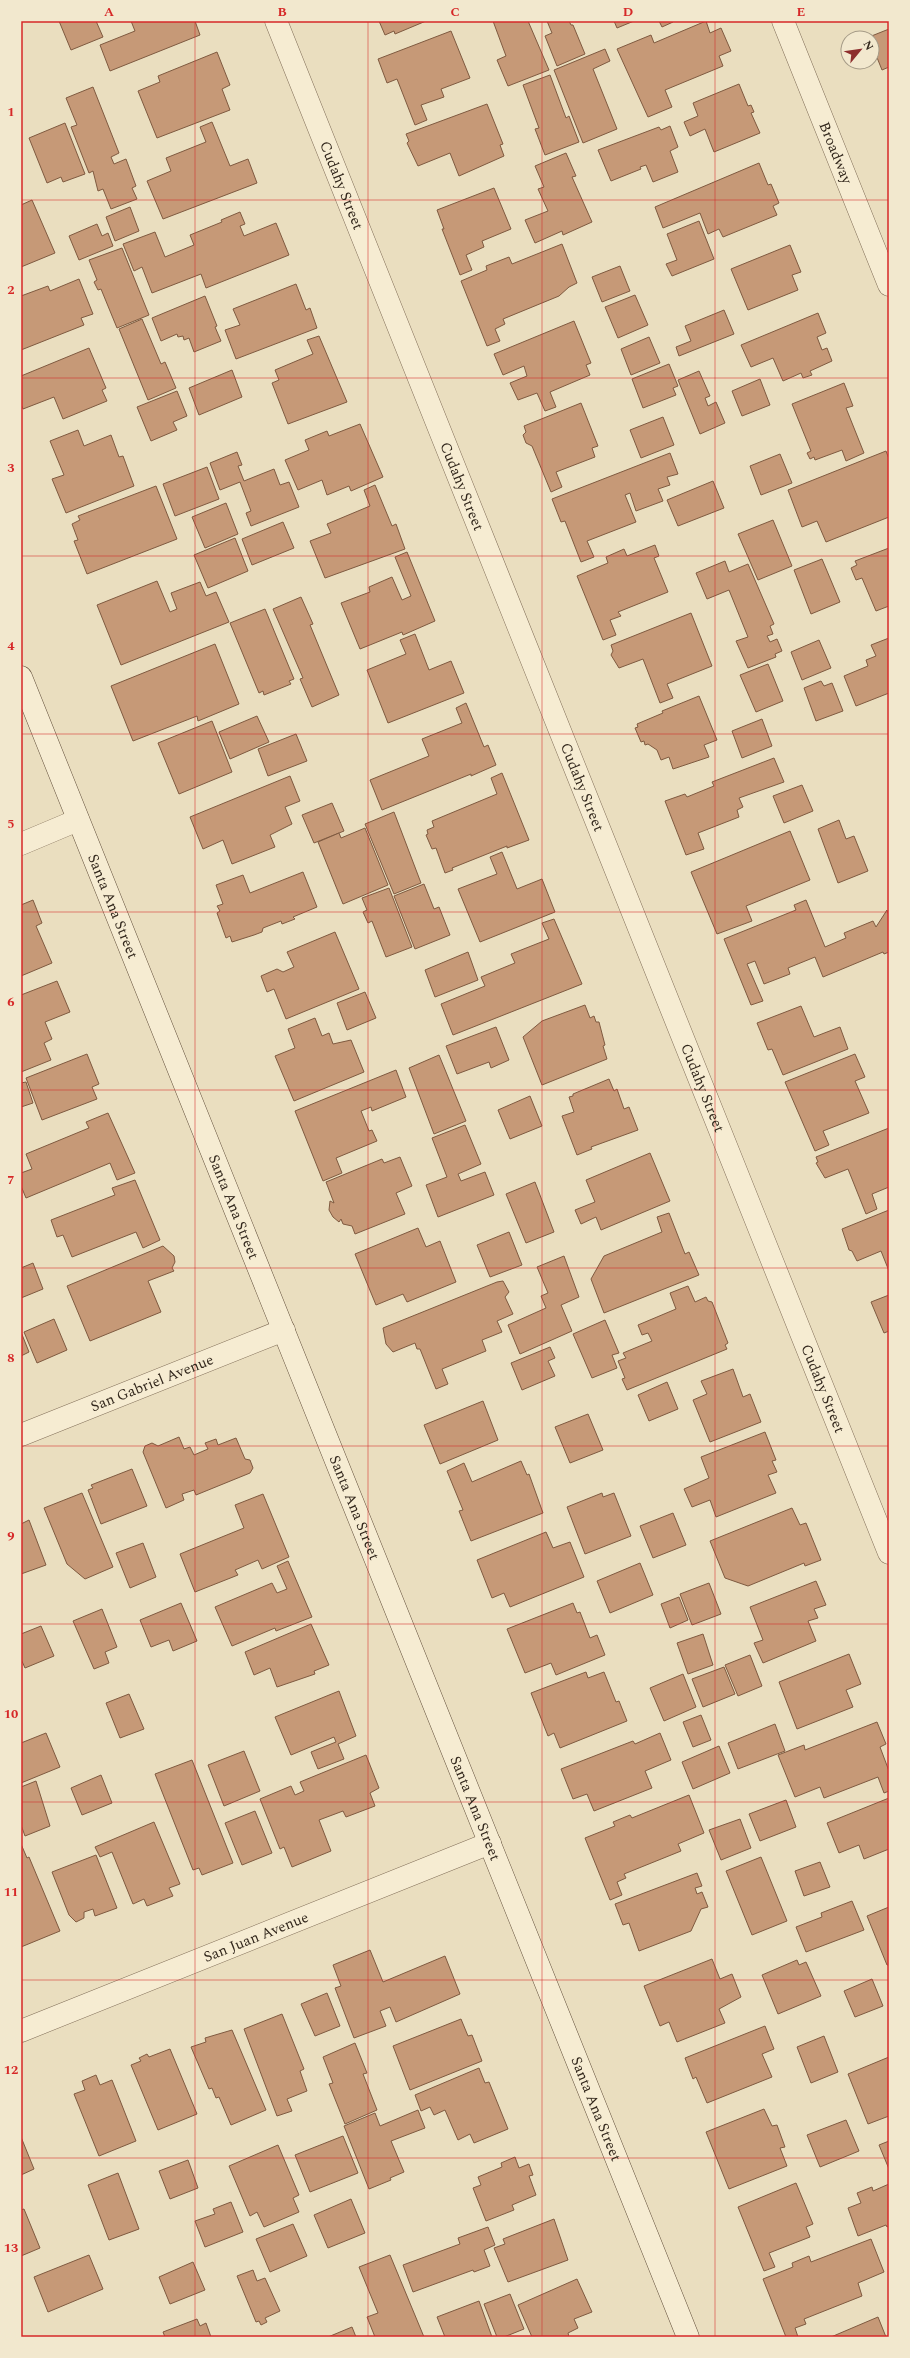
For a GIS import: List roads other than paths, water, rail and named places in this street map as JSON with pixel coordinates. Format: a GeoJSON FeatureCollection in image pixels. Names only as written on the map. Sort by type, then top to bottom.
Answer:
{"type":"FeatureCollection","features":[{"type":"Feature","properties":{"kind":"street","name":"Cudahy Street"},"geometry":{"type":"LineString","coordinates":[[276,21],[889,1553]]}},
{"type":"Feature","properties":{"kind":"street","name":"Broadway"},"geometry":{"type":"LineString","coordinates":[[783,21],[889,285]]}},
{"type":"Feature","properties":{"kind":"street","name":"Santa Ana Street"},"geometry":{"type":"LineString","coordinates":[[21,677],[688,2337]]}},
{"type":"Feature","properties":{"kind":"street"},"geometry":{"type":"LineString","coordinates":[[21,844],[78,820]]}},
{"type":"Feature","properties":{"kind":"street","name":"San Gabriel Avenue"},"geometry":{"type":"LineString","coordinates":[[21,1435],[284,1330]]}},
{"type":"Feature","properties":{"kind":"street","name":"San Juan Avenue"},"geometry":{"type":"LineString","coordinates":[[21,2031],[490,1843]]}}]}
